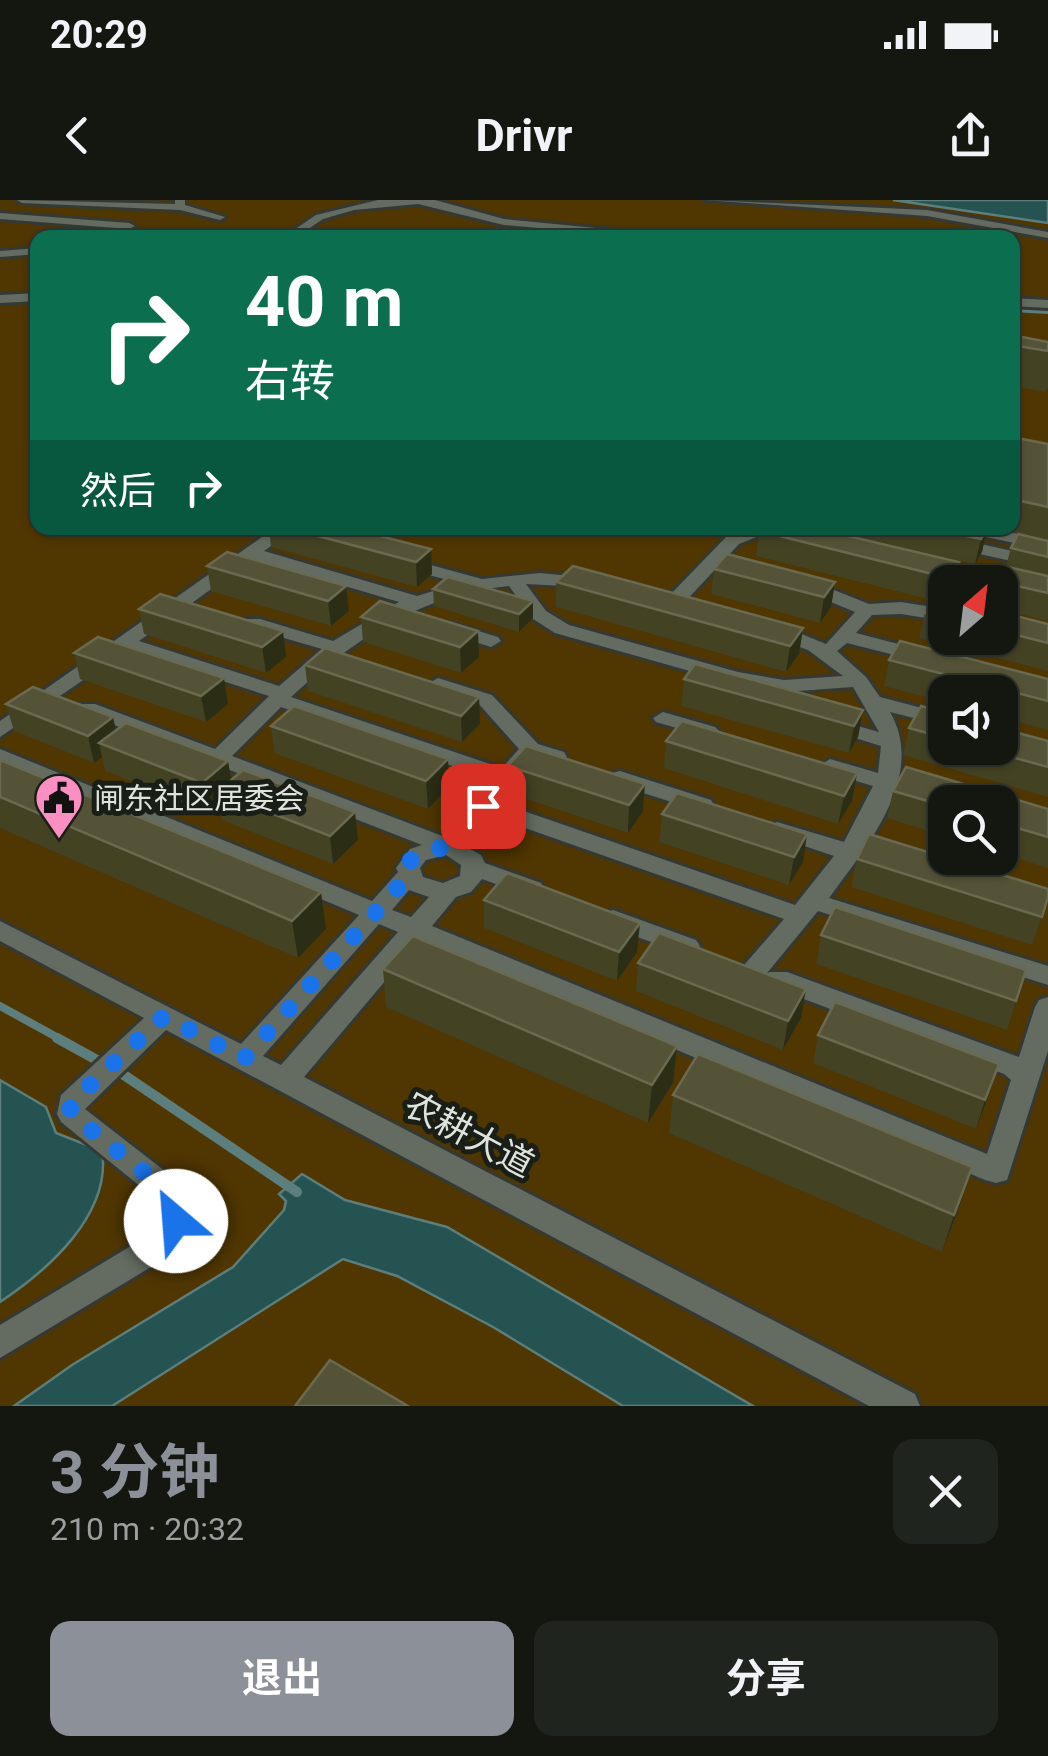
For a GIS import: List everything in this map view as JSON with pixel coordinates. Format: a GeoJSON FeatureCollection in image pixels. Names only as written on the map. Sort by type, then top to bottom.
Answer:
{"type":"FeatureCollection","features":[{"type":"Feature","properties":{"kind":"street"},"geometry":{"type":"LineString","coordinates":[[22,200],[183,206],[220,216]]}},
{"type":"Feature","properties":{"kind":"street"},"geometry":{"type":"LineString","coordinates":[[299,230],[324,213],[401,200],[464,200]]}},
{"type":"Feature","properties":{"kind":"street"},"geometry":{"type":"LineString","coordinates":[[710,200],[927,213],[1016,230]]}},
{"type":"Feature","properties":{"kind":"street"},"geometry":{"type":"LineString","coordinates":[[0,214],[42,201]]}},
{"type":"Feature","properties":{"kind":"street"},"geometry":{"type":"LineString","coordinates":[[417,201],[504,222],[599,230]]}},
{"type":"Feature","properties":{"kind":"street"},"geometry":{"type":"LineString","coordinates":[[119,230],[183,206]]}},
{"type":"Feature","properties":{"kind":"street"},"geometry":{"type":"LineString","coordinates":[[0,214],[129,226]]}},
{"type":"Feature","properties":{"kind":"street"},"geometry":{"type":"LineString","coordinates":[[0,228],[38,218]]}},
{"type":"Feature","properties":{"kind":"street"},"geometry":{"type":"LineString","coordinates":[[1020,231],[1048,236]]}},
{"type":"Feature","properties":{"kind":"street"},"geometry":{"type":"LineString","coordinates":[[0,254],[30,252]]}},
{"type":"Feature","properties":{"kind":"street"},"geometry":{"type":"LineString","coordinates":[[0,299],[30,297]]}},
{"type":"Feature","properties":{"kind":"street"},"geometry":{"type":"LineString","coordinates":[[1020,302],[1048,304]]}},
{"type":"Feature","properties":{"kind":"street"},"geometry":{"type":"LineString","coordinates":[[0,731],[124,643],[192,604],[276,535]]}},
{"type":"Feature","properties":{"kind":"street"},"geometry":{"type":"LineString","coordinates":[[301,535],[319,540]]}},
{"type":"Feature","properties":{"kind":"street"},"geometry":{"type":"LineString","coordinates":[[651,596],[683,605],[722,563],[733,540],[749,535]]}},
{"type":"Feature","properties":{"kind":"street"},"geometry":{"type":"LineString","coordinates":[[1001,535],[1048,545]]}},
{"type":"Feature","properties":{"kind":"street"},"geometry":{"type":"LineString","coordinates":[[942,540],[1048,564]]}},
{"type":"Feature","properties":{"kind":"street"},"geometry":{"type":"LineString","coordinates":[[251,553],[414,601]]}},
{"type":"Feature","properties":{"kind":"street"},"geometry":{"type":"LineString","coordinates":[[991,565],[998,553]]}},
{"type":"Feature","properties":{"kind":"street"},"geometry":{"type":"LineString","coordinates":[[908,558],[933,565]]}},
{"type":"Feature","properties":{"kind":"street"},"geometry":{"type":"LineString","coordinates":[[392,559],[483,584]]}},
{"type":"Feature","properties":{"kind":"street"},"geometry":{"type":"LineString","coordinates":[[515,580],[535,611],[562,629],[736,678],[784,686],[858,681]]}},
{"type":"Feature","properties":{"kind":"street"},"geometry":{"type":"LineString","coordinates":[[218,758],[332,649],[414,601],[450,589],[515,580],[573,580],[612,588]]}},
{"type":"Feature","properties":{"kind":"street"},"geometry":{"type":"LineString","coordinates":[[786,580],[822,590],[866,610],[928,612]]}},
{"type":"Feature","properties":{"kind":"street"},"geometry":{"type":"LineString","coordinates":[[1018,585],[1048,590]]}},
{"type":"Feature","properties":{"kind":"street"},"geometry":{"type":"LineString","coordinates":[[836,644],[866,610]]}},
{"type":"Feature","properties":{"kind":"street"},"geometry":{"type":"LineString","coordinates":[[392,611],[491,640]]}},
{"type":"Feature","properties":{"kind":"street"},"geometry":{"type":"LineString","coordinates":[[239,618],[364,662]]}},
{"type":"Feature","properties":{"kind":"street"},"geometry":{"type":"LineString","coordinates":[[750,624],[808,640],[936,660]]}},
{"type":"Feature","properties":{"kind":"street"},"geometry":{"type":"LineString","coordinates":[[124,643],[506,777]]}},
{"type":"Feature","properties":{"kind":"street"},"geometry":{"type":"LineString","coordinates":[[736,964],[806,908],[863,840],[896,775],[892,742],[873,701],[836,644]]}},
{"type":"Feature","properties":{"kind":"street"},"geometry":{"type":"LineString","coordinates":[[416,678],[485,699],[530,748],[568,761]]}},
{"type":"Feature","properties":{"kind":"street"},"geometry":{"type":"LineString","coordinates":[[705,690],[761,705]]}},
{"type":"Feature","properties":{"kind":"street"},"geometry":{"type":"LineString","coordinates":[[52,694],[468,854],[475,868],[550,895]]}},
{"type":"Feature","properties":{"kind":"street"},"geometry":{"type":"LineString","coordinates":[[873,701],[928,716]]}},
{"type":"Feature","properties":{"kind":"street"},"geometry":{"type":"LineString","coordinates":[[663,718],[738,740]]}},
{"type":"Feature","properties":{"kind":"street"},"geometry":{"type":"LineString","coordinates":[[817,721],[892,742]]}},
{"type":"Feature","properties":{"kind":"street"},"geometry":{"type":"LineString","coordinates":[[448,891],[419,887],[408,868],[418,854],[448,847],[530,748]]}},
{"type":"Feature","properties":{"kind":"street"},"geometry":{"type":"LineString","coordinates":[[0,756],[996,1171],[1048,1007]]}},
{"type":"Feature","properties":{"kind":"street"},"geometry":{"type":"LineString","coordinates":[[814,761],[896,775]]}},
{"type":"Feature","properties":{"kind":"street"},"geometry":{"type":"LineString","coordinates":[[606,773],[718,810]]}},
{"type":"Feature","properties":{"kind":"street"},"geometry":{"type":"LineString","coordinates":[[483,806],[806,908],[1048,976]]}},
{"type":"Feature","properties":{"kind":"street"},"geometry":{"type":"LineString","coordinates":[[755,822],[863,840]]}},
{"type":"Feature","properties":{"kind":"street"},"geometry":{"type":"LineString","coordinates":[[285,1080],[448,891],[468,882],[475,868]]}},
{"type":"Feature","properties":{"kind":"street"},"geometry":{"type":"LineString","coordinates":[[244,1059],[409,875]]}},
{"type":"Feature","properties":{"kind":"street"},"geometry":{"type":"LineString","coordinates":[[587,909],[1014,1066],[1026,1077]]}},
{"type":"Feature","properties":{"kind":"street","name":"农耕大道"},"geometry":{"type":"LineString","coordinates":[[0,930],[902,1406]]}},
{"type":"Feature","properties":{"kind":"street"},"geometry":{"type":"LineString","coordinates":[[0,1343],[160,1244],[176,1221],[177,1205],[168,1191],[71,1114],[70,1104],[164,1016]]}},
{"type":"Feature","properties":{"kind":"shaded area"},"geometry":{"type":"Polygon","coordinates":[[[0,200],[1048,200],[1048,1406],[0,1406],[0,200]]]}},
{"type":"Feature","properties":{"kind":"water"},"geometry":{"type":"Polygon","coordinates":[[[893,200],[1048,200],[1048,223],[893,200]]]}},
{"type":"Feature","properties":{"kind":"water"},"geometry":{"type":"Polygon","coordinates":[[[0,1080],[46,1107],[56,1133],[102,1151],[102,1174],[97,1197],[73,1238],[38,1274],[0,1302],[0,1080]]]}},
{"type":"Feature","properties":{"kind":"water"},"geometry":{"type":"Polygon","coordinates":[[[302,1174],[345,1200],[447,1227],[753,1406],[623,1406],[493,1327],[397,1276],[343,1259],[112,1406],[14,1406],[72,1365],[233,1267],[284,1210],[286,1201],[279,1194],[302,1174]]]}},
{"type":"Feature","properties":{"kind":"building"},"geometry":{"type":"Polygon","coordinates":[[[1020,337],[1048,342],[1048,351],[1020,346],[1020,337]]]}},
{"type":"Feature","properties":{"kind":"building"},"geometry":{"type":"Polygon","coordinates":[[[1020,439],[1048,444],[1048,507],[1020,501],[1020,439]]]}},
{"type":"Feature","properties":{"kind":"building"},"geometry":{"type":"Polygon","coordinates":[[[1020,534],[1048,541],[1048,557],[1011,548],[1020,534]]]}},
{"type":"Feature","properties":{"kind":"building"},"geometry":{"type":"Polygon","coordinates":[[[314,535],[376,535],[431,549],[416,562],[314,535]]]}},
{"type":"Feature","properties":{"kind":"building"},"geometry":{"type":"Polygon","coordinates":[[[775,535],[844,535],[959,562],[928,565],[928,573],[775,535]]]}},
{"type":"Feature","properties":{"kind":"building"},"geometry":{"type":"Polygon","coordinates":[[[227,552],[346,586],[328,601],[207,566],[227,552]]]}},
{"type":"Feature","properties":{"kind":"building"},"geometry":{"type":"Polygon","coordinates":[[[727,554],[835,582],[824,597],[714,569],[727,554]]]}},
{"type":"Feature","properties":{"kind":"building"},"geometry":{"type":"Polygon","coordinates":[[[573,566],[803,628],[790,646],[556,582],[573,566]]]}},
{"type":"Feature","properties":{"kind":"building"},"geometry":{"type":"Polygon","coordinates":[[[1018,569],[1048,576],[1048,593],[1018,586],[1018,569]]]}},
{"type":"Feature","properties":{"kind":"building"},"geometry":{"type":"Polygon","coordinates":[[[448,577],[533,601],[519,614],[433,589],[448,577]]]}},
{"type":"Feature","properties":{"kind":"building"},"geometry":{"type":"Polygon","coordinates":[[[160,594],[283,631],[262,647],[139,609],[160,594]]]}},
{"type":"Feature","properties":{"kind":"building"},"geometry":{"type":"Polygon","coordinates":[[[380,601],[478,631],[460,647],[361,617],[380,601]]]}},
{"type":"Feature","properties":{"kind":"building"},"geometry":{"type":"Polygon","coordinates":[[[1018,616],[1048,624],[1048,643],[1018,636],[1018,616]]]}},
{"type":"Feature","properties":{"kind":"building"},"geometry":{"type":"Polygon","coordinates":[[[98,637],[224,678],[201,696],[74,653],[98,637]]]}},
{"type":"Feature","properties":{"kind":"building"},"geometry":{"type":"Polygon","coordinates":[[[900,641],[928,648],[928,655],[955,655],[1048,679],[1048,701],[1018,693],[1018,675],[947,675],[889,660],[900,641]]]}},
{"type":"Feature","properties":{"kind":"building"},"geometry":{"type":"Polygon","coordinates":[[[325,648],[479,697],[461,716],[305,665],[325,648]]]}},
{"type":"Feature","properties":{"kind":"building"},"geometry":{"type":"Polygon","coordinates":[[[695,664],[863,710],[854,726],[684,679],[695,664]]]}},
{"type":"Feature","properties":{"kind":"building"},"geometry":{"type":"Polygon","coordinates":[[[33,687],[113,717],[88,736],[6,704],[33,687]]]}},
{"type":"Feature","properties":{"kind":"building"},"geometry":{"type":"Polygon","coordinates":[[[294,706],[448,759],[426,781],[271,726],[294,706]]]}},
{"type":"Feature","properties":{"kind":"building"},"geometry":{"type":"Polygon","coordinates":[[[921,706],[928,708],[928,733],[909,728],[921,706]]]}},
{"type":"Feature","properties":{"kind":"building"},"geometry":{"type":"Polygon","coordinates":[[[682,721],[857,773],[844,796],[666,741],[682,721]]]}},
{"type":"Feature","properties":{"kind":"building"},"geometry":{"type":"Polygon","coordinates":[[[126,723],[228,761],[202,783],[99,743],[126,723]]]}},
{"type":"Feature","properties":{"kind":"building"},"geometry":{"type":"Polygon","coordinates":[[[1018,733],[1048,741],[1048,767],[1018,759],[1018,733]]]}},
{"type":"Feature","properties":{"kind":"building"},"geometry":{"type":"Polygon","coordinates":[[[526,746],[645,784],[629,805],[508,766],[526,746]]]}},
{"type":"Feature","properties":{"kind":"building"},"geometry":{"type":"Polygon","coordinates":[[[0,760],[321,892],[292,921],[0,797],[0,760]]]}},
{"type":"Feature","properties":{"kind":"building"},"geometry":{"type":"Polygon","coordinates":[[[906,767],[967,785],[928,785],[928,801],[893,791],[906,767]]]}},
{"type":"Feature","properties":{"kind":"building"},"geometry":{"type":"Polygon","coordinates":[[[243,770],[355,812],[330,836],[217,792],[243,770]]]}},
{"type":"Feature","properties":{"kind":"building"},"geometry":{"type":"Polygon","coordinates":[[[677,793],[807,834],[794,857],[662,814],[677,793]]]}},
{"type":"Feature","properties":{"kind":"building"},"geometry":{"type":"Polygon","coordinates":[[[1018,800],[1048,809],[1048,837],[1018,828],[1018,800]]]}},
{"type":"Feature","properties":{"kind":"building"},"geometry":{"type":"Polygon","coordinates":[[[869,834],[928,852],[928,875],[1002,875],[1048,889],[1048,897],[1042,917],[857,859],[869,834]]]}},
{"type":"Feature","properties":{"kind":"building"},"geometry":{"type":"Polygon","coordinates":[[[507,873],[640,923],[619,952],[484,900],[507,873]]]}},
{"type":"Feature","properties":{"kind":"building"},"geometry":{"type":"Polygon","coordinates":[[[835,907],[1026,970],[1016,1001],[821,935],[835,907]]]}},
{"type":"Feature","properties":{"kind":"building"},"geometry":{"type":"Polygon","coordinates":[[[659,933],[806,989],[788,1021],[638,963],[659,933]]]}},
{"type":"Feature","properties":{"kind":"building"},"geometry":{"type":"Polygon","coordinates":[[[413,936],[677,1046],[652,1085],[383,969],[413,936]]]}},
{"type":"Feature","properties":{"kind":"building"},"geometry":{"type":"Polygon","coordinates":[[[835,1002],[999,1064],[985,1100],[818,1035],[835,1002]]]}},
{"type":"Feature","properties":{"kind":"building"},"geometry":{"type":"Polygon","coordinates":[[[698,1054],[972,1167],[954,1215],[673,1095],[698,1054]]]}},
{"type":"Feature","properties":{"kind":"building"},"geometry":{"type":"Polygon","coordinates":[[[330,1360],[408,1406],[295,1406],[330,1360]]]}},
{"type":"Feature","properties":{"kind":"waterway"},"geometry":{"type":"LineString","coordinates":[[1020,310],[1048,312]]}},
{"type":"Feature","properties":{"kind":"waterway"},"geometry":{"type":"LineString","coordinates":[[0,1006],[62,1040]]}},
{"type":"Feature","properties":{"kind":"waterway"},"geometry":{"type":"LineString","coordinates":[[57,1038],[124,1075],[297,1192]]}},
{"type":"Feature","properties":{"kind":"place","name":"闸东社区居委会"},"geometry":{"type":"Point","coordinates":[59,840]}},
{"type":"Feature","properties":{"kind":"route"},"geometry":{"type":"LineString","coordinates":[[176,1221],[177,1205],[168,1191],[86,1128],[71,1114],[70,1104],[164,1016],[244,1059],[409,875],[411,860],[426,850],[448,847],[483,806]]}}]}
